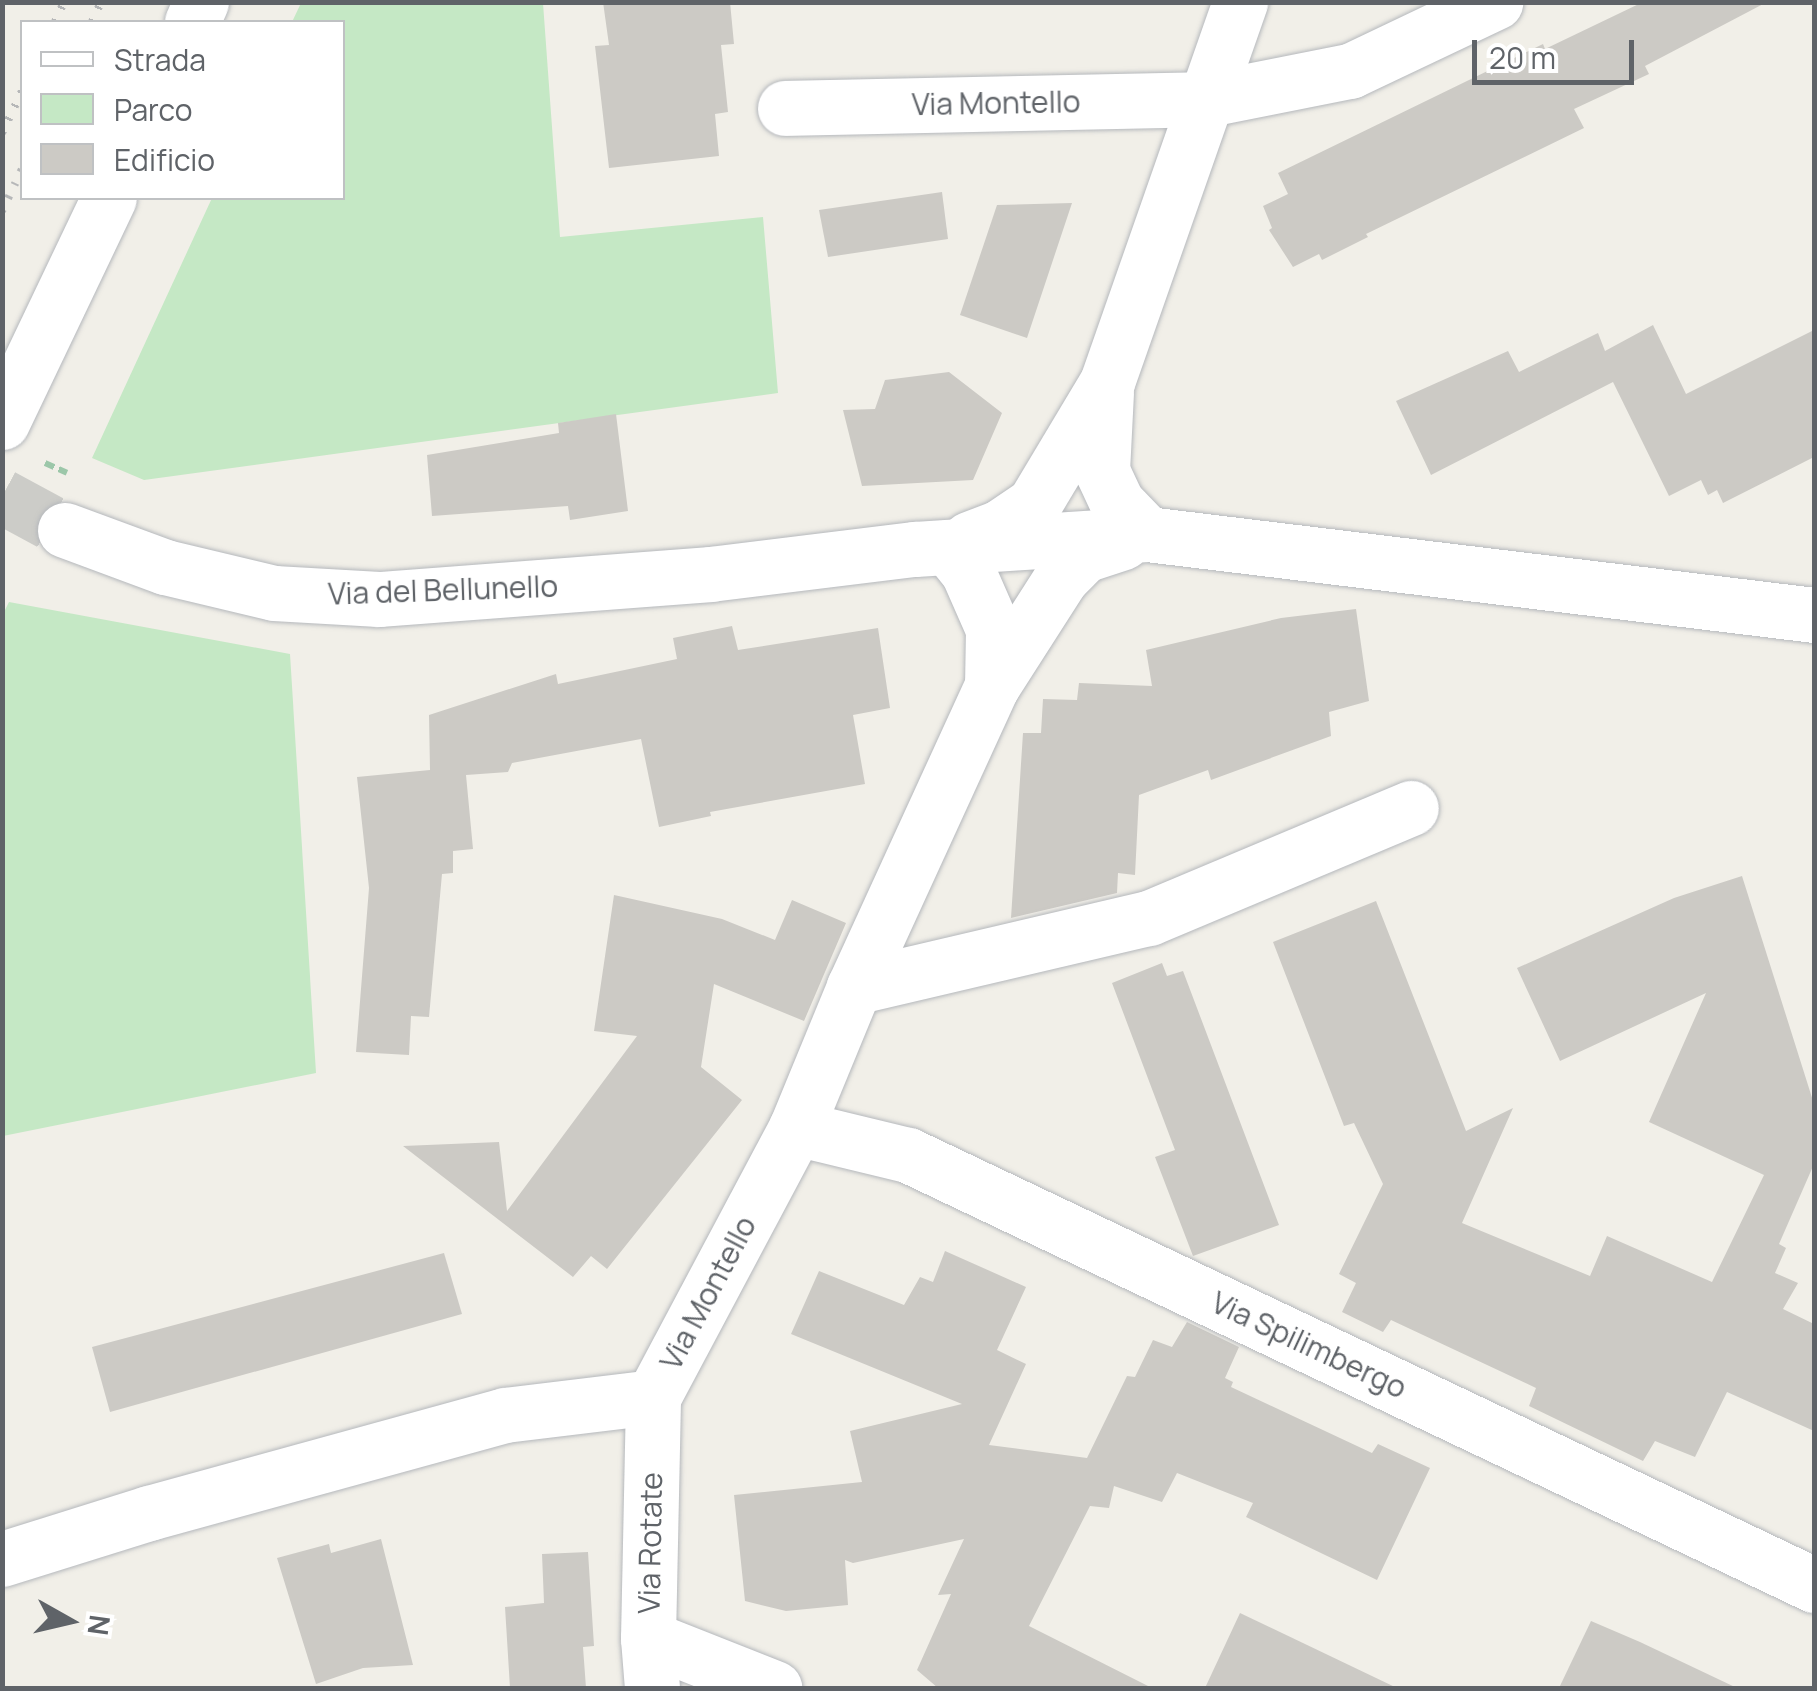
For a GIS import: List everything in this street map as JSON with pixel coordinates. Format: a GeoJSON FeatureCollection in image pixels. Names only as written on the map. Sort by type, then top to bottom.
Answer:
{"type":"FeatureCollection","features":[{"type":"Feature","properties":{"kind":"street"},"geometry":{"type":"LineString","coordinates":[[948,548],[1000,528],[1034,504],[1107,382],[1240,2]]}},
{"type":"Feature","properties":{"kind":"street","name":"Via Montello"},"geometry":{"type":"LineString","coordinates":[[785,108],[1208,99],[1350,71],[1495,2]]}},
{"type":"Feature","properties":{"kind":"street"},"geometry":{"type":"LineString","coordinates":[[2,422],[108,200]]}},
{"type":"Feature","properties":{"kind":"street"},"geometry":{"type":"LineString","coordinates":[[1107,382],[1102,471],[1117,503],[1147,534]]}},
{"type":"Feature","properties":{"kind":"street","name":"Via del Bellunello"},"geometry":{"type":"LineString","coordinates":[[65,530],[164,567],[274,593],[379,599],[710,574],[948,548]]}},
{"type":"Feature","properties":{"kind":"street"},"geometry":{"type":"LineString","coordinates":[[992,686],[1072,566],[1084,555],[1147,534]]}},
{"type":"Feature","properties":{"kind":"street"},"geometry":{"type":"LineString","coordinates":[[948,548],[1147,534],[1814,614]]}},
{"type":"Feature","properties":{"kind":"street"},"geometry":{"type":"LineString","coordinates":[[948,548],[968,572],[993,629],[992,686]]}},
{"type":"Feature","properties":{"kind":"street","name":"Via Montello"},"geometry":{"type":"LineString","coordinates":[[2,1559],[149,1513],[505,1415],[653,1397],[796,1128],[854,987],[992,686]]}},
{"type":"Feature","properties":{"kind":"street"},"geometry":{"type":"LineString","coordinates":[[854,987],[1149,918],[1412,808]]}},
{"type":"Feature","properties":{"kind":"street","name":"Via Spilimbergo"},"geometry":{"type":"LineString","coordinates":[[796,1128],[908,1155],[1814,1585]]}},
{"type":"Feature","properties":{"kind":"street","name":"Via Rotate"},"geometry":{"type":"LineString","coordinates":[[650,1663],[653,1397]]}},
{"type":"Feature","properties":{"kind":"street"},"geometry":{"type":"LineString","coordinates":[[650,1663],[774,1688]]}},
{"type":"Feature","properties":{"kind":"green space"},"geometry":{"type":"Polygon","coordinates":[[[301,3],[543,3],[560,237],[763,217],[778,393],[144,480],[92,458],[211,200],[345,200],[345,20],[293,20],[301,3]]]}},
{"type":"Feature","properties":{"kind":"green space"},"geometry":{"type":"Polygon","coordinates":[[[9,602],[290,654],[316,1073],[3,1136],[2,616],[9,602]]]}},
{"type":"Feature","properties":{"kind":"building"},"geometry":{"type":"Polygon","coordinates":[[[603,2],[730,2],[734,44],[721,45],[728,112],[715,114],[719,156],[609,168],[595,46],[609,45],[603,2]]]}},
{"type":"Feature","properties":{"kind":"building"},"geometry":{"type":"Polygon","coordinates":[[[1643,2],[1767,2],[1645,66],[1649,74],[1574,109],[1584,128],[1366,234],[1368,237],[1322,260],[1319,254],[1293,267],[1269,230],[1272,228],[1263,206],[1288,194],[1278,173],[1543,44],[1545,49],[1643,2]]]}},
{"type":"Feature","properties":{"kind":"building"},"geometry":{"type":"Polygon","coordinates":[[[942,192],[948,239],[828,257],[819,210],[942,192]]]}},
{"type":"Feature","properties":{"kind":"building"},"geometry":{"type":"Polygon","coordinates":[[[1072,203],[1027,338],[960,315],[997,205],[1072,203]]]}},
{"type":"Feature","properties":{"kind":"building"},"geometry":{"type":"Polygon","coordinates":[[[1653,325],[1686,394],[1814,330],[1814,457],[1723,503],[1717,490],[1708,495],[1701,480],[1669,496],[1613,382],[1431,475],[1396,401],[1508,351],[1519,372],[1598,333],[1605,351],[1653,325]]]}},
{"type":"Feature","properties":{"kind":"building"},"geometry":{"type":"Polygon","coordinates":[[[949,372],[1002,413],[973,480],[862,486],[843,410],[875,409],[885,380],[949,372]]]}},
{"type":"Feature","properties":{"kind":"building"},"geometry":{"type":"Polygon","coordinates":[[[616,414],[628,511],[570,520],[568,506],[432,516],[427,455],[559,433],[558,423],[616,414]]]}},
{"type":"Feature","properties":{"kind":"building"},"geometry":{"type":"Polygon","coordinates":[[[1356,609],[1369,701],[1329,712],[1331,736],[1211,780],[1208,770],[1139,795],[1135,875],[1118,873],[1117,893],[1011,918],[1023,733],[1041,733],[1043,699],[1077,700],[1079,683],[1152,686],[1146,650],[1281,618],[1356,609]]]}},
{"type":"Feature","properties":{"kind":"building"},"geometry":{"type":"Polygon","coordinates":[[[732,626],[738,650],[878,628],[890,708],[853,715],[865,784],[710,812],[711,816],[659,827],[641,739],[512,763],[508,772],[466,775],[473,849],[453,851],[453,873],[442,874],[429,1017],[411,1016],[409,1055],[356,1052],[369,888],[357,777],[430,770],[429,715],[556,674],[558,684],[677,659],[673,638],[732,626]]]}},
{"type":"Feature","properties":{"kind":"building"},"geometry":{"type":"Polygon","coordinates":[[[1742,876],[1814,1104],[1814,1164],[1779,1244],[1786,1248],[1775,1273],[1798,1283],[1783,1309],[1814,1324],[1814,1431],[1727,1392],[1695,1457],[1655,1441],[1643,1461],[1529,1406],[1536,1388],[1391,1320],[1383,1332],[1342,1312],[1356,1283],[1339,1274],[1383,1184],[1354,1123],[1344,1126],[1273,942],[1376,901],[1466,1131],[1513,1108],[1462,1223],[1590,1276],[1607,1236],[1712,1282],[1764,1175],[1649,1122],[1706,993],[1560,1061],[1517,968],[1674,898],[1742,876]]]}},
{"type":"Feature","properties":{"kind":"building"},"geometry":{"type":"Polygon","coordinates":[[[614,895],[722,919],[775,940],[792,900],[846,923],[804,1021],[714,984],[701,1067],[742,1100],[607,1269],[591,1256],[573,1277],[403,1146],[499,1142],[507,1211],[637,1036],[594,1031],[614,895]]]}},
{"type":"Feature","properties":{"kind":"building"},"geometry":{"type":"Polygon","coordinates":[[[1162,963],[1167,976],[1183,971],[1279,1225],[1193,1256],[1155,1157],[1175,1150],[1112,983],[1162,963]]]}},
{"type":"Feature","properties":{"kind":"building"},"geometry":{"type":"Polygon","coordinates":[[[945,1251],[1026,1287],[997,1350],[1026,1364],[989,1445],[1087,1458],[1127,1376],[1135,1377],[1153,1340],[1172,1347],[1187,1322],[1239,1347],[1225,1378],[1233,1382],[1231,1387],[1372,1453],[1378,1444],[1430,1468],[1377,1580],[1246,1517],[1253,1503],[1177,1473],[1162,1502],[1114,1486],[1109,1508],[1090,1506],[1029,1626],[1152,1688],[938,1688],[917,1670],[951,1594],[938,1595],[964,1539],[853,1563],[845,1560],[848,1605],[786,1611],[745,1601],[734,1495],[862,1482],[850,1431],[962,1404],[791,1334],[819,1271],[904,1305],[920,1277],[933,1282],[945,1251]]]}},
{"type":"Feature","properties":{"kind":"building"},"geometry":{"type":"Polygon","coordinates":[[[444,1253],[462,1314],[110,1412],[92,1347],[444,1253]]]}},
{"type":"Feature","properties":{"kind":"building"},"geometry":{"type":"Polygon","coordinates":[[[381,1539],[413,1665],[363,1668],[316,1684],[277,1558],[329,1544],[331,1553],[381,1539]]]}},
{"type":"Feature","properties":{"kind":"building"},"geometry":{"type":"Polygon","coordinates":[[[588,1552],[594,1646],[583,1647],[586,1688],[510,1688],[505,1607],[544,1603],[542,1554],[588,1552]]]}},
{"type":"Feature","properties":{"kind":"building"},"geometry":{"type":"Polygon","coordinates":[[[1240,1613],[1397,1688],[1205,1688],[1240,1613]]]}},
{"type":"Feature","properties":{"kind":"building"},"geometry":{"type":"Polygon","coordinates":[[[1591,1621],[1640,1642],[1737,1688],[1559,1688],[1591,1621]]]}},
{"type":"Feature","properties":{"kind":"tunnel"},"geometry":{"type":"LineString","coordinates":[[2,496],[65,530]]}},
{"type":"Feature","properties":{"kind":"railway"},"geometry":{"type":"LineString","coordinates":[[56,20],[64,2]]}},
{"type":"Feature","properties":{"kind":"railway"},"geometry":{"type":"LineString","coordinates":[[93,20],[101,2]]}},
{"type":"Feature","properties":{"kind":"railway"},"geometry":{"type":"LineString","coordinates":[[2,133],[20,95]]}},
{"type":"Feature","properties":{"kind":"railway"},"geometry":{"type":"LineString","coordinates":[[2,211],[20,173]]}}]}
